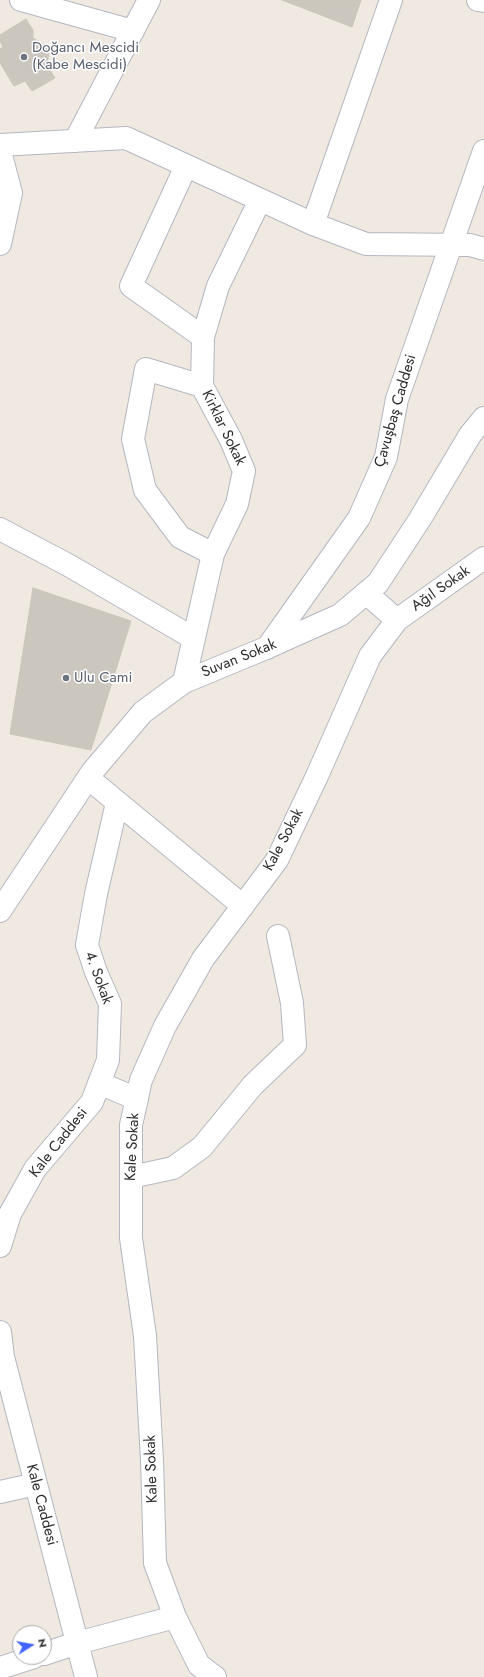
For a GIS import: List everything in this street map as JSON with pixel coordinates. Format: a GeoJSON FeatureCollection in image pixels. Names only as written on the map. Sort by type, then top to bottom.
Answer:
{"type":"FeatureCollection","features":[{"type":"Feature","properties":{"kind":"street"},"geometry":{"type":"LineString","coordinates":[[21,0],[133,31]]}},
{"type":"Feature","properties":{"kind":"street"},"geometry":{"type":"LineString","coordinates":[[75,141],[150,0]]}},
{"type":"Feature","properties":{"kind":"street"},"geometry":{"type":"LineString","coordinates":[[313,224],[391,0]]}},
{"type":"Feature","properties":{"kind":"street"},"geometry":{"type":"LineString","coordinates":[[478,0],[484,1]]}},
{"type":"Feature","properties":{"kind":"street"},"geometry":{"type":"LineString","coordinates":[[0,145],[126,138],[313,224],[366,244],[451,244],[470,245],[484,249]]}},
{"type":"Feature","properties":{"kind":"street"},"geometry":{"type":"LineString","coordinates":[[0,151],[11,193],[0,244]]}},
{"type":"Feature","properties":{"kind":"street","name":"Çavuşbaş Caddesi"},"geometry":{"type":"LineString","coordinates":[[266,648],[354,524],[362,511],[386,457],[397,399],[484,151]]}},
{"type":"Feature","properties":{"kind":"street"},"geometry":{"type":"LineString","coordinates":[[186,166],[132,286],[202,337]]}},
{"type":"Feature","properties":{"kind":"street","name":"Kirklar Sokak"},"geometry":{"type":"LineString","coordinates":[[184,682],[212,554],[237,504],[244,471],[231,440],[202,386],[202,337],[218,286],[260,200]]}},
{"type":"Feature","properties":{"kind":"street"},"geometry":{"type":"LineString","coordinates":[[202,386],[146,369],[132,439],[145,490],[180,537],[212,554]]}},
{"type":"Feature","properties":{"kind":"street","name":"Suvan Sokak"},"geometry":{"type":"LineString","coordinates":[[0,911],[88,778],[143,712],[184,682],[340,615],[378,583],[420,519],[470,435],[484,418]]}},
{"type":"Feature","properties":{"kind":"street"},"geometry":{"type":"LineString","coordinates":[[0,529],[70,566],[193,638]]}},
{"type":"Feature","properties":{"kind":"street","name":"Ağıl Sokak"},"geometry":{"type":"LineString","coordinates":[[397,620],[484,558]]}},
{"type":"Feature","properties":{"kind":"street"},"geometry":{"type":"LineString","coordinates":[[366,594],[397,620]]}},
{"type":"Feature","properties":{"kind":"street","name":"Kale Sokak"},"geometry":{"type":"LineString","coordinates":[[215,1677],[199,1665],[175,1617],[155,1563],[152,1460],[145,1336],[131,1238],[131,1125],[141,1080],[165,1026],[204,959],[277,860],[317,776],[370,656],[397,620]]}},
{"type":"Feature","properties":{"kind":"street"},"geometry":{"type":"LineString","coordinates":[[88,778],[243,906]]}},
{"type":"Feature","properties":{"kind":"street","name":"4. Sokak"},"geometry":{"type":"LineString","coordinates":[[99,1083],[108,1060],[110,1004],[96,972],[87,945],[96,894],[118,803]]}},
{"type":"Feature","properties":{"kind":"street"},"geometry":{"type":"LineString","coordinates":[[131,1177],[173,1168],[202,1147],[253,1085],[295,1045],[292,1003],[283,953],[278,936]]}},
{"type":"Feature","properties":{"kind":"street"},"geometry":{"type":"LineString","coordinates":[[99,1083],[137,1099]]}},
{"type":"Feature","properties":{"kind":"street","name":"Kale Caddesi"},"geometry":{"type":"LineString","coordinates":[[0,1246],[10,1214],[35,1169],[92,1102],[99,1083]]}},
{"type":"Feature","properties":{"kind":"street","name":"Kale Caddesi"},"geometry":{"type":"LineString","coordinates":[[0,1332],[2,1358],[86,1677]]}},
{"type":"Feature","properties":{"kind":"street"},"geometry":{"type":"LineString","coordinates":[[0,1492],[36,1484]]}},
{"type":"Feature","properties":{"kind":"street"},"geometry":{"type":"LineString","coordinates":[[52,1651],[77,1643],[175,1617]]}},
{"type":"Feature","properties":{"kind":"street"},"geometry":{"type":"LineString","coordinates":[[0,1668],[12,1664]]}},
{"type":"Feature","properties":{"kind":"building"},"geometry":{"type":"Polygon","coordinates":[[[282,0],[361,0],[352,27],[282,0]]]}},
{"type":"Feature","properties":{"kind":"building","name":"Doğancı Mescidi (Kabe Mescidi)"},"geometry":{"type":"Polygon","coordinates":[[[26,19],[33,30],[33,38],[45,45],[49,52],[47,65],[55,78],[32,91],[25,81],[14,86],[0,63],[0,49],[3,47],[0,41],[0,35],[26,19]]]}},
{"type":"Feature","properties":{"kind":"building","name":"Ulu Cami"},"geometry":{"type":"Polygon","coordinates":[[[33,588],[131,621],[91,750],[10,734],[33,588]]]}},
{"type":"Feature","properties":{"kind":"place","name":"Doğancı Mescidi (Kabe Mescidi)"},"geometry":{"type":"Point","coordinates":[24,57]}},
{"type":"Feature","properties":{"kind":"place","name":"Ulu Cami"},"geometry":{"type":"Point","coordinates":[66,678]}}]}
